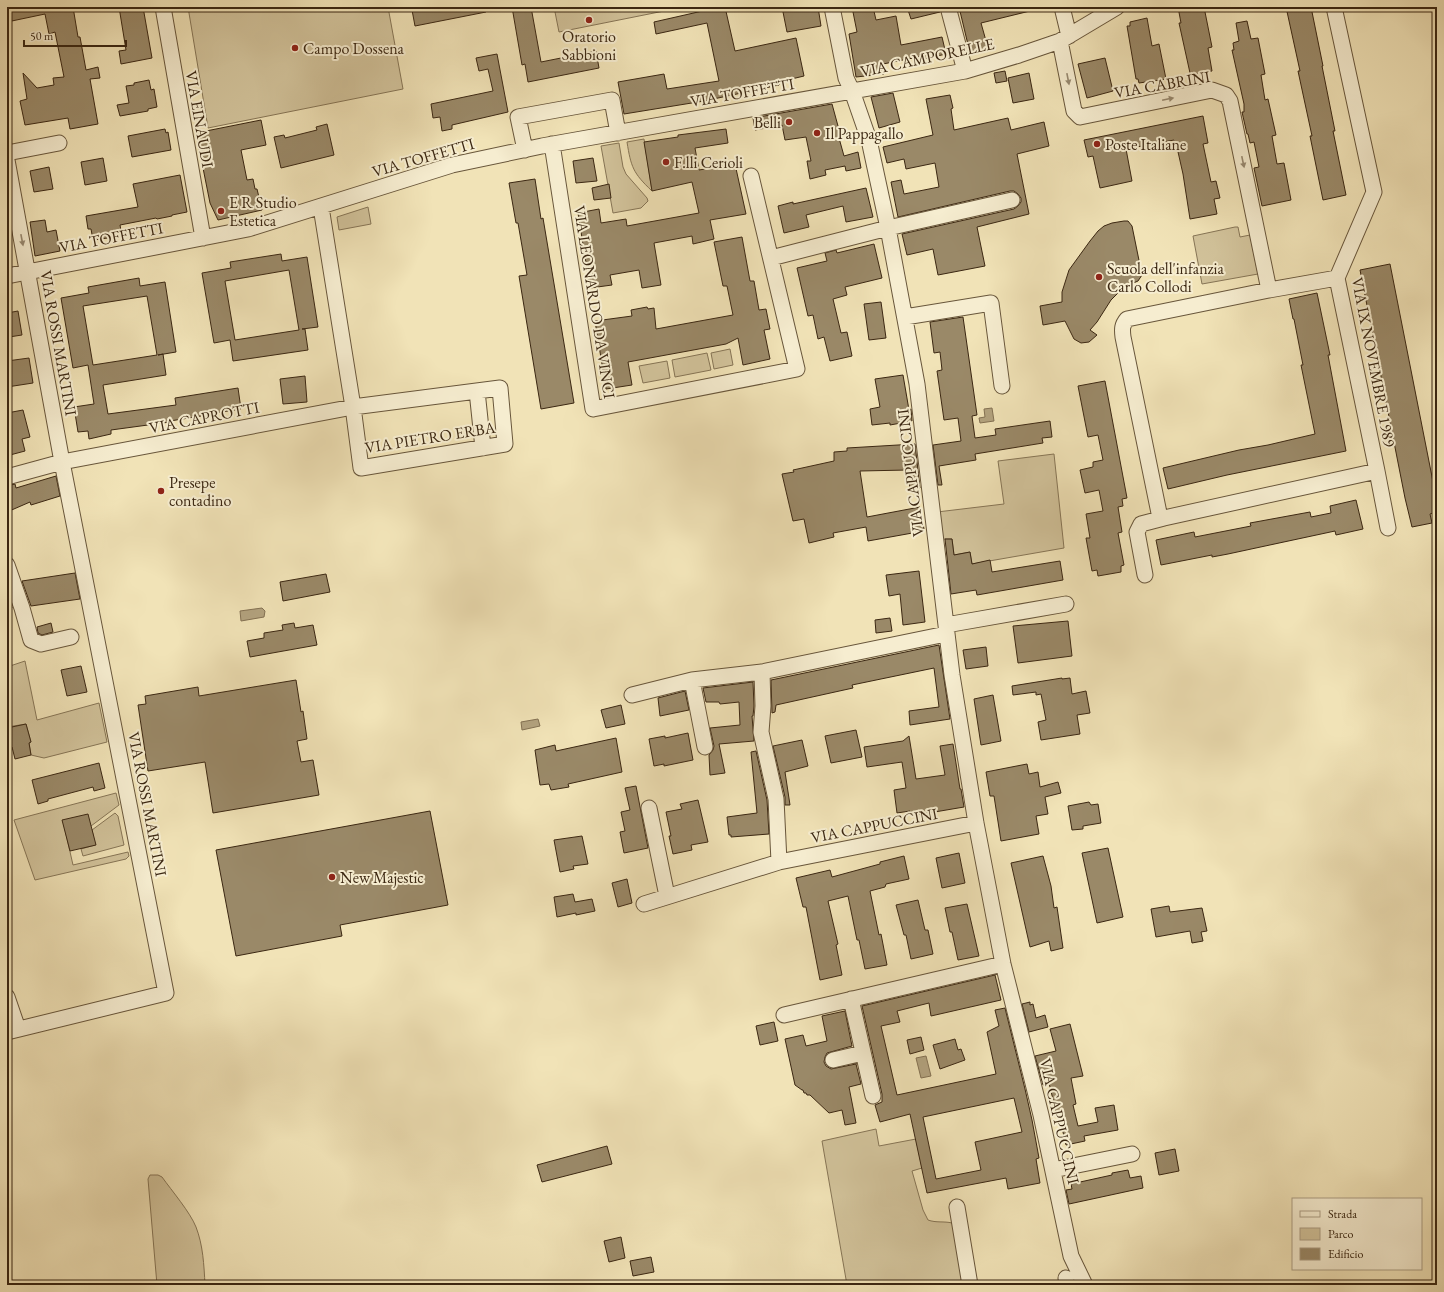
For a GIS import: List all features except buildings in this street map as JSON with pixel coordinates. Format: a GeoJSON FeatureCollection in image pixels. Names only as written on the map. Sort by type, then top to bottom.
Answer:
{"type":"FeatureCollection","features":[{"type":"Feature","properties":{"kind":"street","name":"VIA EINAUDI"},"geometry":{"type":"LineString","coordinates":[[163,7],[203,238]]}},
{"type":"Feature","properties":{"kind":"street","name":"VIA CAPPUCCINI"},"geometry":{"type":"LineString","coordinates":[[832,7],[846,78],[869,140],[888,228],[917,384],[958,718],[1003,964],[1041,1115],[1071,1256],[1084,1285]]}},
{"type":"Feature","properties":{"kind":"street"},"geometry":{"type":"LineString","coordinates":[[948,7],[965,71]]}},
{"type":"Feature","properties":{"kind":"street"},"geometry":{"type":"LineString","coordinates":[[1062,7],[1064,38]]}},
{"type":"Feature","properties":{"kind":"street","name":"VIA CAMPORELLE"},"geometry":{"type":"LineString","coordinates":[[852,91],[965,71],[1019,55],[1064,38],[1117,7]]}},
{"type":"Feature","properties":{"kind":"street","name":"VIA IX NOVEMBRE 1989"},"geometry":{"type":"LineString","coordinates":[[1334,7],[1374,192],[1337,278],[1388,528]]}},
{"type":"Feature","properties":{"kind":"street","name":"VIA CABRINI"},"geometry":{"type":"LineString","coordinates":[[1064,38],[1074,111],[1080,117],[1212,90],[1226,95],[1230,100],[1269,290]]}},
{"type":"Feature","properties":{"kind":"street","name":"VIA TOFFETTI"},"geometry":{"type":"LineString","coordinates":[[7,276],[248,229],[452,165],[552,144],[852,91]]}},
{"type":"Feature","properties":{"kind":"street"},"geometry":{"type":"LineString","coordinates":[[525,150],[518,118],[612,100],[618,133]]}},
{"type":"Feature","properties":{"kind":"street"},"geometry":{"type":"LineString","coordinates":[[7,153],[59,143]]}},
{"type":"Feature","properties":{"kind":"street","name":"VIA LEONARDO DA VINCI"},"geometry":{"type":"LineString","coordinates":[[552,144],[593,409],[797,369],[751,176]]}},
{"type":"Feature","properties":{"kind":"street","name":"VIA ROSSI MARTINI"},"geometry":{"type":"LineString","coordinates":[[7,160],[62,462],[166,993],[12,1031]]}},
{"type":"Feature","properties":{"kind":"street"},"geometry":{"type":"LineString","coordinates":[[771,258],[888,228],[1012,200]]}},
{"type":"Feature","properties":{"kind":"street","name":"VIA PIETRO ERBA"},"geometry":{"type":"LineString","coordinates":[[321,207],[353,407],[361,468],[505,444],[500,388],[353,407]]}},
{"type":"Feature","properties":{"kind":"street"},"geometry":{"type":"LineString","coordinates":[[1164,518],[1161,516],[1158,508],[1123,337],[1123,324],[1127,319],[1269,290],[1337,278]]}},
{"type":"Feature","properties":{"kind":"street"},"geometry":{"type":"LineString","coordinates":[[905,317],[990,303],[1002,386]]}},
{"type":"Feature","properties":{"kind":"street"},"geometry":{"type":"LineString","coordinates":[[477,391],[483,448]]}},
{"type":"Feature","properties":{"kind":"street","name":"VIA CAPROTTI"},"geometry":{"type":"LineString","coordinates":[[62,462],[353,407]]}},
{"type":"Feature","properties":{"kind":"street"},"geometry":{"type":"LineString","coordinates":[[7,477],[62,462]]}},
{"type":"Feature","properties":{"kind":"street","name":"VIA IX NOVEMBRE 1989"},"geometry":{"type":"LineString","coordinates":[[1145,575],[1137,532],[1138,527],[1145,522],[1376,471]]}},
{"type":"Feature","properties":{"kind":"street"},"geometry":{"type":"LineString","coordinates":[[8,571],[22,608],[31,640],[41,644],[71,637]]}},
{"type":"Feature","properties":{"kind":"street"},"geometry":{"type":"LineString","coordinates":[[632,695],[692,680],[762,672],[1066,604]]}},
{"type":"Feature","properties":{"kind":"street"},"geometry":{"type":"LineString","coordinates":[[762,672],[763,706],[761,732],[776,799],[779,862]]}},
{"type":"Feature","properties":{"kind":"street"},"geometry":{"type":"LineString","coordinates":[[692,680],[705,747]]}},
{"type":"Feature","properties":{"kind":"street"},"geometry":{"type":"LineString","coordinates":[[649,808],[667,896]]}},
{"type":"Feature","properties":{"kind":"street","name":"VIA CAPPUCCINI"},"geometry":{"type":"LineString","coordinates":[[644,904],[779,862],[976,823]]}},
{"type":"Feature","properties":{"kind":"street"},"geometry":{"type":"LineString","coordinates":[[784,1015],[1003,964]]}},
{"type":"Feature","properties":{"kind":"street"},"geometry":{"type":"LineString","coordinates":[[7,997],[12,1031]]}},
{"type":"Feature","properties":{"kind":"street"},"geometry":{"type":"LineString","coordinates":[[850,999],[873,1096]]}},
{"type":"Feature","properties":{"kind":"street"},"geometry":{"type":"LineString","coordinates":[[834,1060],[863,1053]]}},
{"type":"Feature","properties":{"kind":"street"},"geometry":{"type":"LineString","coordinates":[[1053,1170],[1132,1154]]}},
{"type":"Feature","properties":{"kind":"street"},"geometry":{"type":"LineString","coordinates":[[957,1207],[970,1285]]}},
{"type":"Feature","properties":{"kind":"green space","name":"Campo Dossena"},"geometry":{"type":"Polygon","coordinates":[[[188,7],[388,7],[403,89],[208,128],[188,7]]]}},
{"type":"Feature","properties":{"kind":"green space","name":"Oratorio Sabbioni"},"geometry":{"type":"Polygon","coordinates":[[[554,7],[684,7],[559,32],[554,7]]]}},
{"type":"Feature","properties":{"kind":"green space"},"geometry":{"type":"Polygon","coordinates":[[[644,139],[652,191],[634,169],[627,142],[644,139]]]}},
{"type":"Feature","properties":{"kind":"green space"},"geometry":{"type":"Polygon","coordinates":[[[619,143],[623,167],[626,174],[648,201],[641,208],[613,213],[601,146],[619,143]]]}},
{"type":"Feature","properties":{"kind":"green space"},"geometry":{"type":"Polygon","coordinates":[[[368,207],[371,224],[339,230],[337,217],[368,207]]]}},
{"type":"Feature","properties":{"kind":"green space"},"geometry":{"type":"Polygon","coordinates":[[[1238,227],[1240,237],[1250,235],[1258,274],[1202,284],[1193,236],[1238,227]]]}},
{"type":"Feature","properties":{"kind":"green space"},"geometry":{"type":"Polygon","coordinates":[[[730,349],[733,365],[714,369],[711,353],[730,349]]]}},
{"type":"Feature","properties":{"kind":"green space"},"geometry":{"type":"Polygon","coordinates":[[[707,353],[711,370],[675,377],[672,360],[707,353]]]}},
{"type":"Feature","properties":{"kind":"green space"},"geometry":{"type":"Polygon","coordinates":[[[667,361],[670,378],[643,383],[639,366],[667,361]]]}},
{"type":"Feature","properties":{"kind":"green space"},"geometry":{"type":"Polygon","coordinates":[[[1054,454],[1064,548],[972,564],[970,552],[954,555],[952,539],[940,539],[937,512],[1004,504],[998,461],[1054,454]]]}},
{"type":"Feature","properties":{"kind":"green space"},"geometry":{"type":"Polygon","coordinates":[[[25,661],[37,720],[99,703],[107,742],[44,758],[31,755],[29,743],[31,742],[26,724],[7,727],[7,667],[25,661]]]}},
{"type":"Feature","properties":{"kind":"green space"},"geometry":{"type":"Polygon","coordinates":[[[116,793],[119,805],[91,826],[63,821],[73,865],[128,852],[129,856],[126,859],[35,880],[14,820],[116,793]]]}},
{"type":"Feature","properties":{"kind":"green space"},"geometry":{"type":"Polygon","coordinates":[[[115,813],[118,816],[124,845],[83,856],[81,849],[95,845],[92,830],[115,813]]]}},
{"type":"Feature","properties":{"kind":"green space"},"geometry":{"type":"Polygon","coordinates":[[[876,1129],[879,1146],[916,1139],[922,1168],[912,1171],[923,1210],[928,1220],[952,1223],[954,1227],[964,1285],[847,1285],[822,1141],[876,1129]]]}},
{"type":"Feature","properties":{"kind":"green space"},"geometry":{"type":"Polygon","coordinates":[[[150,1175],[158,1175],[162,1177],[185,1208],[196,1227],[202,1248],[205,1285],[157,1285],[148,1179],[150,1175]]]}},
{"type":"Feature","properties":{"kind":"shaded area"},"geometry":{"type":"Polygon","coordinates":[[[992,408],[994,421],[980,423],[979,418],[985,417],[984,409],[992,408]]]}},
{"type":"Feature","properties":{"kind":"shaded area"},"geometry":{"type":"Polygon","coordinates":[[[262,608],[265,611],[264,617],[241,621],[240,611],[262,608]]]}},
{"type":"Feature","properties":{"kind":"shaded area"},"geometry":{"type":"Polygon","coordinates":[[[538,719],[540,726],[522,730],[521,722],[538,719]]]}},
{"type":"Feature","properties":{"kind":"shaded area"},"geometry":{"type":"Polygon","coordinates":[[[926,1056],[931,1076],[921,1078],[916,1058],[926,1056]]]}},
{"type":"Feature","properties":{"kind":"place","name":"Oratorio Sabbioni"},"geometry":{"type":"Point","coordinates":[589,20]}},
{"type":"Feature","properties":{"kind":"place","name":"Campo Dossena"},"geometry":{"type":"Point","coordinates":[295,48]}},
{"type":"Feature","properties":{"kind":"place","name":"Belli"},"geometry":{"type":"Point","coordinates":[789,122]}},
{"type":"Feature","properties":{"kind":"place","name":"Il Pappagallo"},"geometry":{"type":"Point","coordinates":[817,133]}},
{"type":"Feature","properties":{"kind":"place","name":"Poste Italiane"},"geometry":{"type":"Point","coordinates":[1097,144]}},
{"type":"Feature","properties":{"kind":"place","name":"F.lli Cerioli"},"geometry":{"type":"Point","coordinates":[666,162]}},
{"type":"Feature","properties":{"kind":"place","name":"E R Studio Estetica"},"geometry":{"type":"Point","coordinates":[221,211]}},
{"type":"Feature","properties":{"kind":"place","name":"Scuola dell'infanzia Carlo Collodi"},"geometry":{"type":"Point","coordinates":[1099,277]}},
{"type":"Feature","properties":{"kind":"place","name":"Presepe contadino"},"geometry":{"type":"Point","coordinates":[161,491]}},
{"type":"Feature","properties":{"kind":"place","name":"New Majestic"},"geometry":{"type":"Point","coordinates":[332,877]}}]}
